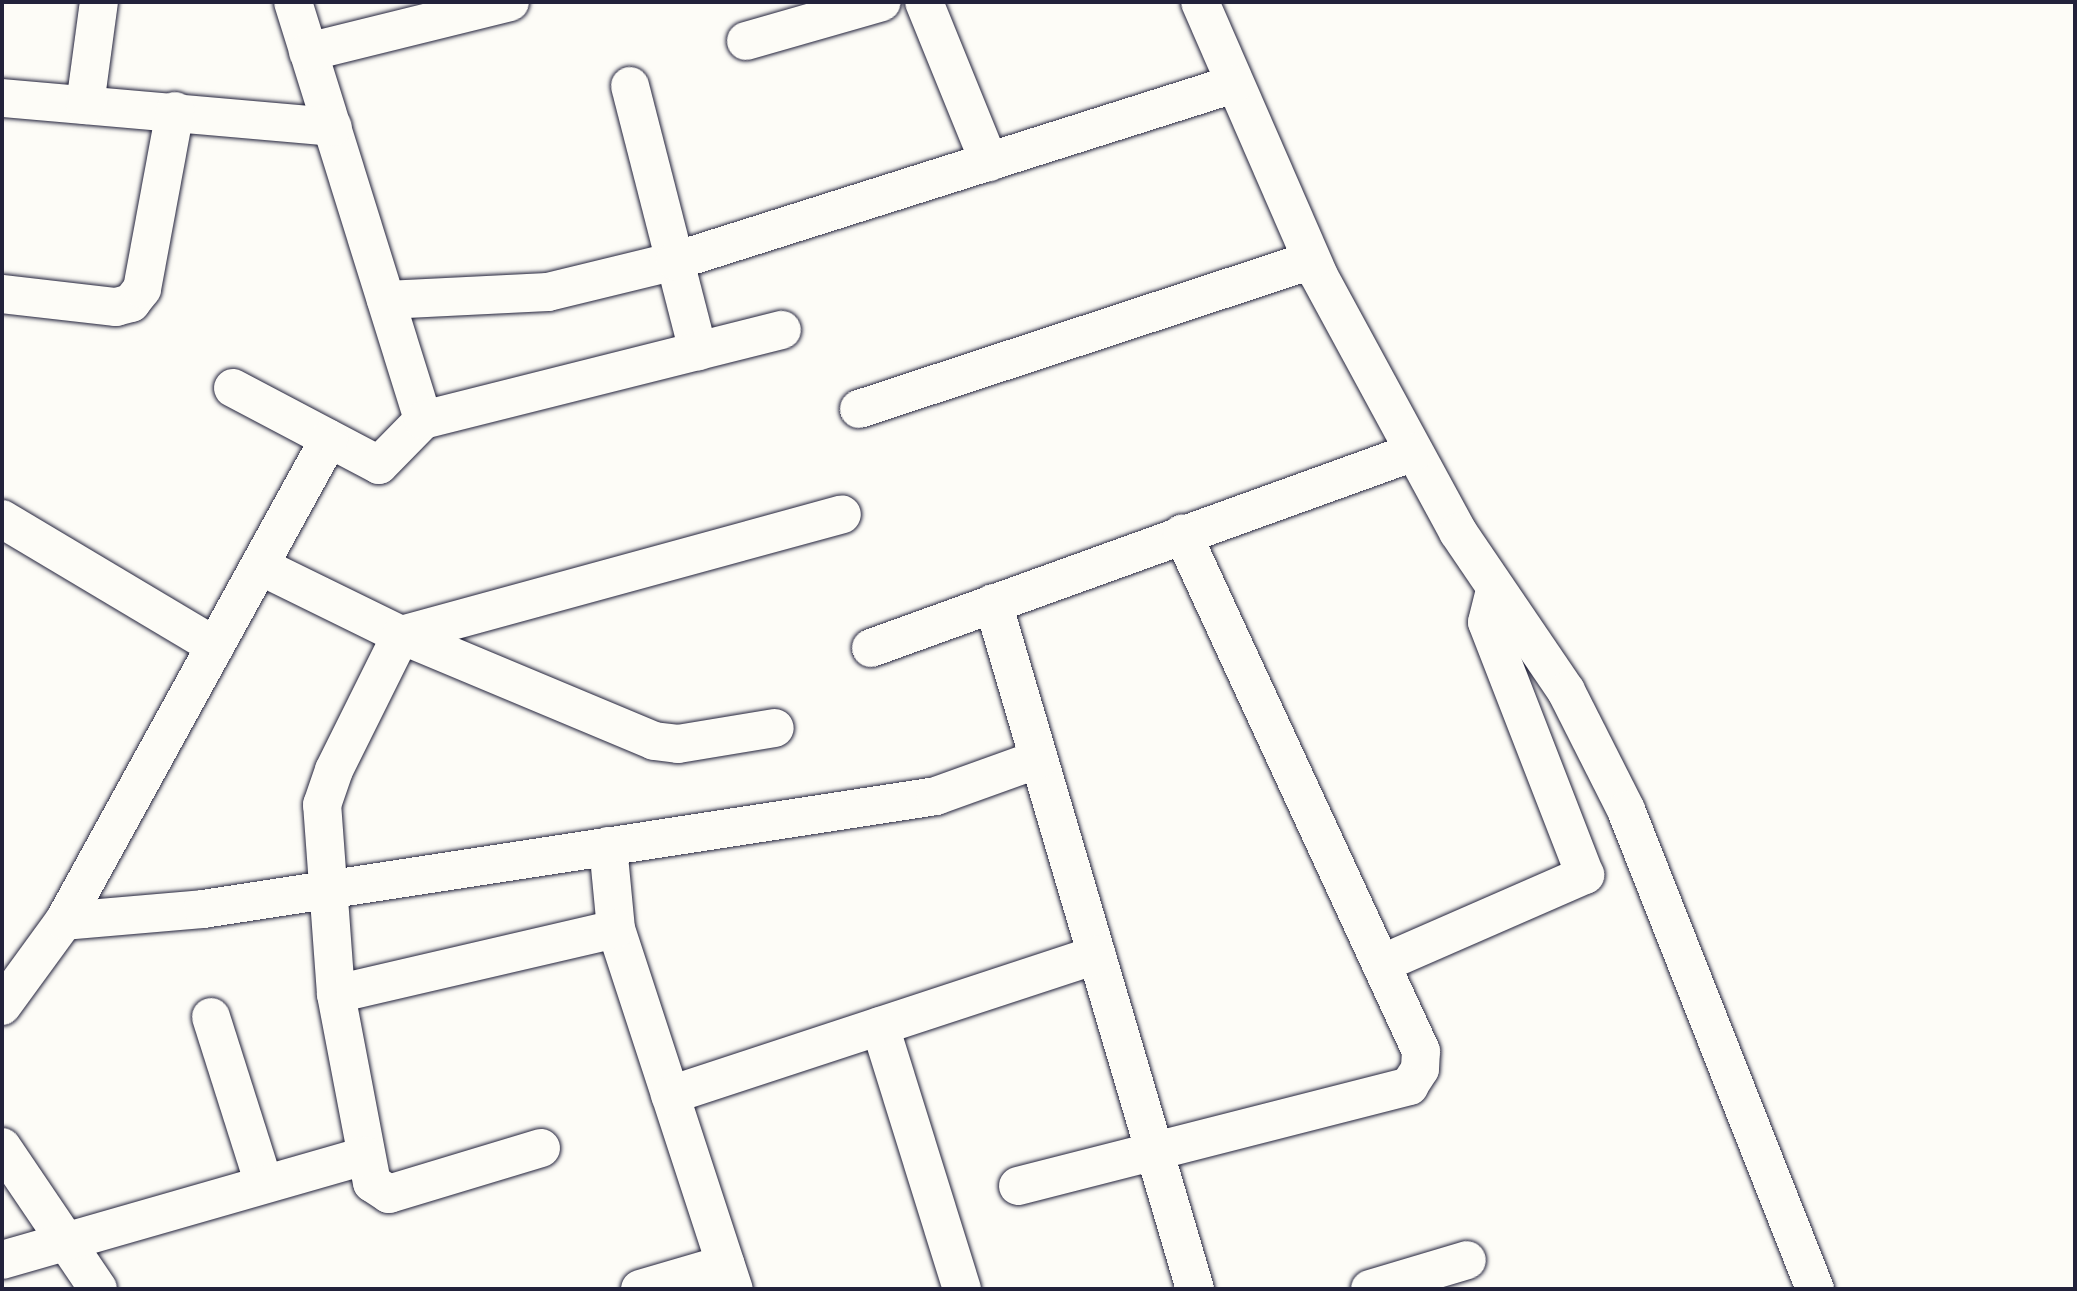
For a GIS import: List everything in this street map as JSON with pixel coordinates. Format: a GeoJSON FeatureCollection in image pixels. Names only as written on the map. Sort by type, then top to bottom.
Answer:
{"type":"FeatureCollection","features":[{"type":"Feature","properties":{"kind":"street"},"geometry":{"type":"LineString","coordinates":[[85,105],[99,2]]}},
{"type":"Feature","properties":{"kind":"street"},"geometry":{"type":"LineString","coordinates":[[293,2],[423,420]]}},
{"type":"Feature","properties":{"kind":"street"},"geometry":{"type":"LineString","coordinates":[[308,52],[510,2]]}},
{"type":"Feature","properties":{"kind":"street"},"geometry":{"type":"LineString","coordinates":[[746,41],[882,2]]}},
{"type":"Feature","properties":{"kind":"street"},"geometry":{"type":"LineString","coordinates":[[924,2],[989,162]]}},
{"type":"Feature","properties":{"kind":"street"},"geometry":{"type":"LineString","coordinates":[[1200,2],[1311,260],[1414,452],[1495,590],[1566,691],[1626,810],[1815,1289]]}},
{"type":"Feature","properties":{"kind":"street"},"geometry":{"type":"LineString","coordinates":[[386,300],[548,292],[675,261],[1234,83]]}},
{"type":"Feature","properties":{"kind":"street"},"geometry":{"type":"LineString","coordinates":[[629,86],[698,351]]}},
{"type":"Feature","properties":{"kind":"street"},"geometry":{"type":"LineString","coordinates":[[2,98],[175,111],[332,127]]}},
{"type":"Feature","properties":{"kind":"street"},"geometry":{"type":"LineString","coordinates":[[2,294],[116,306],[131,303],[142,289],[175,111]]}},
{"type":"Feature","properties":{"kind":"street"},"geometry":{"type":"LineString","coordinates":[[859,410],[1311,260]]}},
{"type":"Feature","properties":{"kind":"street"},"geometry":{"type":"LineString","coordinates":[[233,388],[379,465],[423,420],[782,330]]}},
{"type":"Feature","properties":{"kind":"street"},"geometry":{"type":"LineString","coordinates":[[2,1006],[64,920],[329,439]]}},
{"type":"Feature","properties":{"kind":"street"},"geometry":{"type":"LineString","coordinates":[[871,648],[1182,533],[1414,452]]}},
{"type":"Feature","properties":{"kind":"street"},"geometry":{"type":"LineString","coordinates":[[541,1147],[389,1194],[372,1183],[336,994],[326,890],[322,805],[327,787],[401,635],[842,513]]}},
{"type":"Feature","properties":{"kind":"street"},"geometry":{"type":"LineString","coordinates":[[2,519],[215,646]]}},
{"type":"Feature","properties":{"kind":"street"},"geometry":{"type":"LineString","coordinates":[[1017,1186],[1409,1086],[1420,1069],[1421,1051],[1182,533]]}},
{"type":"Feature","properties":{"kind":"street"},"geometry":{"type":"LineString","coordinates":[[260,566],[401,635],[654,741],[678,744],[775,728]]}},
{"type":"Feature","properties":{"kind":"street"},"geometry":{"type":"LineString","coordinates":[[1381,964],[1586,876],[1488,622],[1495,590]]}},
{"type":"Feature","properties":{"kind":"street"},"geometry":{"type":"LineString","coordinates":[[993,603],[1195,1289]]}},
{"type":"Feature","properties":{"kind":"street"},"geometry":{"type":"LineString","coordinates":[[64,920],[203,909],[936,796],[1039,759]]}},
{"type":"Feature","properties":{"kind":"street"},"geometry":{"type":"LineString","coordinates":[[608,846],[616,929],[729,1277],[640,1289]]}},
{"type":"Feature","properties":{"kind":"street"},"geometry":{"type":"LineString","coordinates":[[336,994],[616,929]]}},
{"type":"Feature","properties":{"kind":"street"},"geometry":{"type":"LineString","coordinates":[[670,1095],[1097,955]]}},
{"type":"Feature","properties":{"kind":"street"},"geometry":{"type":"LineString","coordinates":[[211,1017],[264,1184]]}},
{"type":"Feature","properties":{"kind":"street"},"geometry":{"type":"LineString","coordinates":[[880,1026],[962,1289]]}},
{"type":"Feature","properties":{"kind":"street"},"geometry":{"type":"LineString","coordinates":[[2,1147],[68,1239],[98,1289]]}},
{"type":"Feature","properties":{"kind":"street"},"geometry":{"type":"LineString","coordinates":[[2,1260],[365,1156]]}},
{"type":"Feature","properties":{"kind":"street"},"geometry":{"type":"LineString","coordinates":[[1370,1289],[1467,1261]]}}]}
